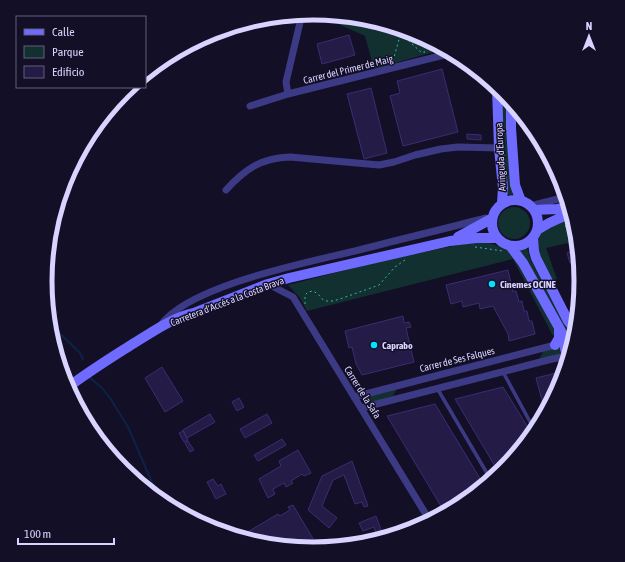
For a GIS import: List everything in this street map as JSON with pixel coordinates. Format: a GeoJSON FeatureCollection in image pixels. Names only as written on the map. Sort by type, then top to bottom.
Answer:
{"type":"FeatureCollection","features":[{"type":"Feature","properties":{"kind":"main road","name":"Avinguda d'Europa"},"geometry":{"type":"LineString","coordinates":[[497,96],[499,148],[503,188],[502,203]]}},
{"type":"Feature","properties":{"kind":"main road","name":"Avinguda d'Europa"},"geometry":{"type":"LineString","coordinates":[[511,111],[515,185],[521,201]]}},
{"type":"Feature","properties":{"kind":"main road"},"geometry":{"type":"LineString","coordinates":[[563,208],[532,208],[521,201],[512,200],[502,203],[497,208],[492,218],[492,228],[496,238],[523,263],[558,327],[565,350]]}},
{"type":"Feature","properties":{"kind":"main road"},"geometry":{"type":"LineString","coordinates":[[532,208],[538,220],[534,251],[539,264],[570,323]]}},
{"type":"Feature","properties":{"kind":"main road"},"geometry":{"type":"LineString","coordinates":[[509,249],[522,246],[549,223],[565,216]]}},
{"type":"Feature","properties":{"kind":"main road","name":"Carretera d'Accés a la Costa Brava"},"geometry":{"type":"LineString","coordinates":[[450,241],[472,231],[492,218]]}},
{"type":"Feature","properties":{"kind":"main road","name":"Carretera d'Accés a la Costa Brava"},"geometry":{"type":"LineString","coordinates":[[72,384],[87,372],[159,327],[183,316],[268,284],[450,241],[476,238],[496,238]]}},
{"type":"Feature","properties":{"kind":"main road"},"geometry":{"type":"LineString","coordinates":[[562,343],[567,339]]}},
{"type":"Feature","properties":{"kind":"street"},"geometry":{"type":"LineString","coordinates":[[288,94],[286,82],[300,21]]}},
{"type":"Feature","properties":{"kind":"street","name":"Carrer del Primer de Maig"},"geometry":{"type":"LineString","coordinates":[[250,106],[288,94],[443,55]]}},
{"type":"Feature","properties":{"kind":"street"},"geometry":{"type":"LineString","coordinates":[[226,190],[239,176],[259,163],[279,158],[290,157],[379,165],[394,162],[415,154],[441,149],[458,147],[499,148]]}},
{"type":"Feature","properties":{"kind":"street"},"geometry":{"type":"LineString","coordinates":[[532,208],[561,199]]}},
{"type":"Feature","properties":{"kind":"street"},"geometry":{"type":"LineString","coordinates":[[159,327],[166,318],[187,302],[238,281],[492,218]]}},
{"type":"Feature","properties":{"kind":"street","name":"Carrer de la Safa"},"geometry":{"type":"LineString","coordinates":[[268,284],[293,297],[427,516]]}},
{"type":"Feature","properties":{"kind":"street"},"geometry":{"type":"LineString","coordinates":[[187,302],[187,308],[194,313]]}},
{"type":"Feature","properties":{"kind":"street","name":"Carrer de Ses Falques"},"geometry":{"type":"LineString","coordinates":[[354,397],[562,343]]}},
{"type":"Feature","properties":{"kind":"street"},"geometry":{"type":"LineString","coordinates":[[361,408],[563,357]]}},
{"type":"Feature","properties":{"kind":"lane"},"geometry":{"type":"LineString","coordinates":[[502,372],[531,424]]}},
{"type":"Feature","properties":{"kind":"lane"},"geometry":{"type":"LineString","coordinates":[[437,388],[488,474]]}},
{"type":"Feature","properties":{"kind":"path"},"geometry":{"type":"LineString","coordinates":[[393,63],[399,35]]}},
{"type":"Feature","properties":{"kind":"path"},"geometry":{"type":"LineString","coordinates":[[405,37],[423,54],[425,46]]}},
{"type":"Feature","properties":{"kind":"path"},"geometry":{"type":"LineString","coordinates":[[475,247],[498,250],[509,249]]}},
{"type":"Feature","properties":{"kind":"path"},"geometry":{"type":"LineString","coordinates":[[306,305],[305,295],[308,292],[313,291],[326,301],[334,301],[379,285],[395,267],[406,260]]}},
{"type":"Feature","properties":{"kind":"green space"},"geometry":{"type":"Polygon","coordinates":[[[332,21],[347,22],[380,29],[412,40],[436,51],[374,69],[365,36],[332,21]]]}},
{"type":"Feature","properties":{"kind":"green space"},"geometry":{"type":"Polygon","coordinates":[[[501,101],[507,107],[510,175],[515,194],[508,195],[505,175],[501,101]]]}},
{"type":"Feature","properties":{"kind":"green space"},"geometry":{"type":"Polygon","coordinates":[[[511,207],[517,207],[527,214],[530,223],[529,229],[523,236],[517,239],[511,239],[501,232],[498,226],[498,220],[505,210],[511,207]]]}},
{"type":"Feature","properties":{"kind":"green space"},"geometry":{"type":"Polygon","coordinates":[[[566,219],[570,243],[546,248],[557,279],[552,281],[542,261],[538,247],[538,240],[546,227],[566,219]]]}},
{"type":"Feature","properties":{"kind":"green space"},"geometry":{"type":"Polygon","coordinates":[[[478,241],[512,251],[556,330],[553,336],[513,259],[307,311],[300,298],[288,285],[385,260],[478,241]]]}},
{"type":"Feature","properties":{"kind":"green space"},"geometry":{"type":"Polygon","coordinates":[[[527,248],[531,261],[569,328],[568,334],[566,335],[517,251],[527,248]]]}},
{"type":"Feature","properties":{"kind":"green space"},"geometry":{"type":"Polygon","coordinates":[[[562,345],[565,350],[564,354],[539,359],[544,350],[562,345]]]}},
{"type":"Feature","properties":{"kind":"green space"},"geometry":{"type":"Polygon","coordinates":[[[398,387],[393,396],[366,404],[362,400],[362,398],[398,387]]]}},
{"type":"Feature","properties":{"kind":"building"},"geometry":{"type":"Polygon","coordinates":[[[349,35],[355,55],[322,64],[317,44],[349,35]]]}},
{"type":"Feature","properties":{"kind":"building"},"geometry":{"type":"Polygon","coordinates":[[[442,69],[458,132],[403,146],[390,96],[400,93],[397,81],[442,69]]]}},
{"type":"Feature","properties":{"kind":"building"},"geometry":{"type":"Polygon","coordinates":[[[371,88],[387,153],[364,159],[347,94],[371,88]]]}},
{"type":"Feature","properties":{"kind":"building"},"geometry":{"type":"Polygon","coordinates":[[[467,134],[481,135],[481,140],[467,139],[467,134]]]}},
{"type":"Feature","properties":{"kind":"building"},"geometry":{"type":"Polygon","coordinates":[[[572,252],[573,262],[570,263],[567,253],[572,252]]]}},
{"type":"Feature","properties":{"kind":"building"},"geometry":{"type":"Polygon","coordinates":[[[508,270],[513,292],[516,291],[519,302],[522,301],[524,311],[527,311],[529,321],[532,321],[535,334],[509,341],[508,334],[493,306],[480,309],[479,303],[463,307],[462,301],[451,304],[446,285],[508,270]]]}},
{"type":"Feature","properties":{"kind":"building"},"geometry":{"type":"Polygon","coordinates":[[[403,316],[404,323],[409,322],[411,327],[406,328],[414,362],[362,375],[356,364],[352,347],[349,348],[345,331],[403,316]]]}},
{"type":"Feature","properties":{"kind":"building"},"geometry":{"type":"Polygon","coordinates":[[[162,367],[183,401],[165,412],[145,378],[162,367]]]}},
{"type":"Feature","properties":{"kind":"building"},"geometry":{"type":"Polygon","coordinates":[[[557,373],[543,404],[536,378],[557,373]]]}},
{"type":"Feature","properties":{"kind":"building"},"geometry":{"type":"Polygon","coordinates":[[[503,387],[528,428],[496,467],[455,399],[503,387]]]}},
{"type":"Feature","properties":{"kind":"building"},"geometry":{"type":"Polygon","coordinates":[[[239,398],[244,407],[237,411],[232,402],[239,398]]]}},
{"type":"Feature","properties":{"kind":"building"},"geometry":{"type":"Polygon","coordinates":[[[435,404],[481,480],[458,498],[442,508],[387,416],[435,404]]]}},
{"type":"Feature","properties":{"kind":"building"},"geometry":{"type":"Polygon","coordinates":[[[210,414],[215,422],[187,438],[183,430],[210,414]]]}},
{"type":"Feature","properties":{"kind":"building"},"geometry":{"type":"Polygon","coordinates":[[[267,414],[272,423],[245,438],[240,429],[267,414]]]}},
{"type":"Feature","properties":{"kind":"building"},"geometry":{"type":"Polygon","coordinates":[[[183,431],[188,440],[184,442],[179,433],[183,431]]]}},
{"type":"Feature","properties":{"kind":"building"},"geometry":{"type":"Polygon","coordinates":[[[282,439],[286,445],[258,461],[254,455],[282,439]]]}},
{"type":"Feature","properties":{"kind":"building"},"geometry":{"type":"Polygon","coordinates":[[[188,441],[194,450],[190,452],[185,443],[188,441]]]}},
{"type":"Feature","properties":{"kind":"building"},"geometry":{"type":"Polygon","coordinates":[[[298,450],[311,473],[304,476],[302,474],[291,481],[293,483],[286,487],[284,483],[273,489],[275,494],[268,498],[259,479],[281,466],[279,461],[298,450]]]}},
{"type":"Feature","properties":{"kind":"building"},"geometry":{"type":"Polygon","coordinates":[[[352,461],[368,506],[364,507],[362,502],[355,504],[344,475],[333,480],[322,506],[337,518],[329,528],[308,510],[322,476],[352,461]]]}},
{"type":"Feature","properties":{"kind":"building"},"geometry":{"type":"Polygon","coordinates":[[[213,479],[218,486],[221,484],[226,494],[216,499],[207,482],[213,479]]]}},
{"type":"Feature","properties":{"kind":"building"},"geometry":{"type":"Polygon","coordinates":[[[293,505],[315,542],[278,540],[246,533],[278,514],[280,516],[290,510],[288,507],[293,505]]]}},
{"type":"Feature","properties":{"kind":"building"},"geometry":{"type":"Polygon","coordinates":[[[376,516],[382,532],[376,534],[374,527],[363,531],[359,523],[376,516]]]}},
{"type":"Feature","properties":{"kind":"waterway"},"geometry":{"type":"LineString","coordinates":[[57,330],[80,353],[83,359]]}},
{"type":"Feature","properties":{"kind":"waterway"},"geometry":{"type":"LineString","coordinates":[[89,377],[102,388],[110,398],[128,427],[155,488]]}},
{"type":"Feature","properties":{"kind":"place","name":"Cinemes OCINE"},"geometry":{"type":"Point","coordinates":[492,284]}},
{"type":"Feature","properties":{"kind":"place","name":"Caprabo"},"geometry":{"type":"Point","coordinates":[374,345]}}]}
